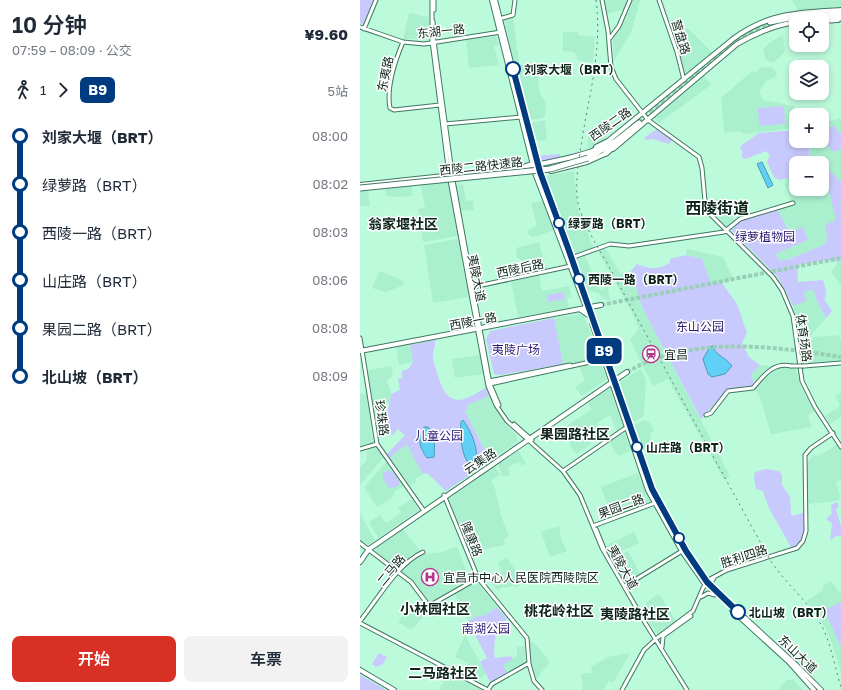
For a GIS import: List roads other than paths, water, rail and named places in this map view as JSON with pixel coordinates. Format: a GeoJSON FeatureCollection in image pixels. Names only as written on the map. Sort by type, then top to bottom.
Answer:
{"type":"FeatureCollection","features":[{"type":"Feature","properties":{"kind":"highway"},"geometry":{"type":"LineString","coordinates":[[829,14],[841,15],[787,20],[771,23],[792,16],[829,14]]}},
{"type":"Feature","properties":{"kind":"highway"},"geometry":{"type":"LineString","coordinates":[[606,154],[639,122]]}},
{"type":"Feature","properties":{"kind":"highway","name":"西陵二路快速路"},"geometry":{"type":"LineString","coordinates":[[360,187],[568,165],[609,147],[639,122]]}},
{"type":"Feature","properties":{"kind":"highway","name":"西陵二路快速路"},"geometry":{"type":"LineString","coordinates":[[360,187],[552,166],[588,157],[639,122]]}},
{"type":"Feature","properties":{"kind":"highway"},"geometry":{"type":"LineString","coordinates":[[571,158],[591,152],[613,141]]}},
{"type":"Feature","properties":{"kind":"highway"},"geometry":{"type":"LineString","coordinates":[[460,177],[515,169],[535,168]]}},
{"type":"Feature","properties":{"kind":"highway"},"geometry":{"type":"LineString","coordinates":[[460,177],[476,178],[535,168]]}},
{"type":"Feature","properties":{"kind":"main road"},"geometry":{"type":"LineString","coordinates":[[365,28],[376,0]]}},
{"type":"Feature","properties":{"kind":"main road","name":"夷陵大道"},"geometry":{"type":"LineString","coordinates":[[433,0],[433,42],[440,104],[451,175]]}},
{"type":"Feature","properties":{"kind":"main road","name":"东山大道"},"geometry":{"type":"LineString","coordinates":[[492,0],[535,168]]}},
{"type":"Feature","properties":{"kind":"main road","name":"东山大道"},"geometry":{"type":"LineString","coordinates":[[495,0],[521,117],[535,168],[585,299],[642,473],[655,504],[682,551],[715,595],[790,661]]}},
{"type":"Feature","properties":{"kind":"main road"},"geometry":{"type":"LineString","coordinates":[[499,19],[513,15],[516,0]]}},
{"type":"Feature","properties":{"kind":"main road"},"geometry":{"type":"LineString","coordinates":[[602,0],[610,38],[613,66],[617,78]]}},
{"type":"Feature","properties":{"kind":"main road"},"geometry":{"type":"LineString","coordinates":[[602,0],[608,31],[611,67],[617,78]]}},
{"type":"Feature","properties":{"kind":"main road"},"geometry":{"type":"LineString","coordinates":[[610,38],[619,26],[630,0]]}},
{"type":"Feature","properties":{"kind":"main road","name":"营盘路"},"geometry":{"type":"LineString","coordinates":[[659,0],[675,45],[684,80]]}},
{"type":"Feature","properties":{"kind":"main road"},"geometry":{"type":"LineString","coordinates":[[829,19],[841,15]]}},
{"type":"Feature","properties":{"kind":"main road","name":"西陵二路"},"geometry":{"type":"LineString","coordinates":[[360,187],[451,180],[460,177],[535,168],[571,158],[608,141],[751,26],[780,16],[841,15]]}},
{"type":"Feature","properties":{"kind":"main road","name":"西陵二路"},"geometry":{"type":"LineString","coordinates":[[360,187],[451,175],[535,168],[568,168],[587,162],[606,154],[623,142],[718,58],[754,34],[789,24]]}},
{"type":"Feature","properties":{"kind":"main road"},"geometry":{"type":"LineString","coordinates":[[360,26],[404,40],[416,42],[433,42],[501,32]]}},
{"type":"Feature","properties":{"kind":"main road"},"geometry":{"type":"LineString","coordinates":[[751,26],[750,31],[754,34]]}},
{"type":"Feature","properties":{"kind":"main road","name":"东湖一路"},"geometry":{"type":"LineString","coordinates":[[365,28],[403,42],[424,44],[433,42]]}},
{"type":"Feature","properties":{"kind":"main road"},"geometry":{"type":"LineString","coordinates":[[741,33],[746,34],[746,39]]}},
{"type":"Feature","properties":{"kind":"main road","name":"东夷路"},"geometry":{"type":"LineString","coordinates":[[403,42],[396,59],[389,93],[390,108],[394,110],[440,104]]}},
{"type":"Feature","properties":{"kind":"main road","name":"夷陵大道"},"geometry":{"type":"LineString","coordinates":[[433,42],[445,124],[451,180],[490,382],[501,408],[509,419],[529,439]]}},
{"type":"Feature","properties":{"kind":"main road","name":"体育场路"},"geometry":{"type":"LineString","coordinates":[[617,78],[649,119],[699,157],[707,208],[713,218],[775,277],[783,290],[794,316],[803,380],[816,407],[841,446]]}},
{"type":"Feature","properties":{"kind":"main road"},"geometry":{"type":"LineString","coordinates":[[445,124],[521,117]]}},
{"type":"Feature","properties":{"kind":"main road","name":"夷陵大道"},"geometry":{"type":"LineString","coordinates":[[451,180],[473,287],[488,386],[496,405],[507,421],[564,470],[580,495],[605,551],[656,640],[688,690]]}},
{"type":"Feature","properties":{"kind":"main road"},"geometry":{"type":"LineString","coordinates":[[570,259],[610,244],[629,246],[727,230],[740,219],[747,216],[757,215],[793,203]]}},
{"type":"Feature","properties":{"kind":"main road","name":"东山大道"},"geometry":{"type":"LineString","coordinates":[[570,259],[585,299]]}},
{"type":"Feature","properties":{"kind":"main road","name":"西陵后路"},"geometry":{"type":"LineString","coordinates":[[473,287],[572,266]]}},
{"type":"Feature","properties":{"kind":"main road"},"geometry":{"type":"LineString","coordinates":[[585,299],[581,309],[590,316]]}},
{"type":"Feature","properties":{"kind":"main road","name":"西陵一路"},"geometry":{"type":"LineString","coordinates":[[361,352],[600,306],[585,299]]}},
{"type":"Feature","properties":{"kind":"main road","name":"东山大道"},"geometry":{"type":"LineString","coordinates":[[588,308],[604,360],[652,489],[696,570]]}},
{"type":"Feature","properties":{"kind":"main road","name":"珍珠路"},"geometry":{"type":"LineString","coordinates":[[360,338],[361,352]]}},
{"type":"Feature","properties":{"kind":"main road","name":"珍珠路"},"geometry":{"type":"LineString","coordinates":[[360,346],[376,444],[423,511]]}},
{"type":"Feature","properties":{"kind":"main road"},"geometry":{"type":"LineString","coordinates":[[490,382],[604,360]]}},
{"type":"Feature","properties":{"kind":"main road"},"geometry":{"type":"LineString","coordinates":[[706,415],[711,413],[728,392],[753,388],[759,378],[773,368],[783,364],[791,366],[804,366],[841,363]]}},
{"type":"Feature","properties":{"kind":"main road","name":"云集路"},"geometry":{"type":"LineString","coordinates":[[360,558],[368,549],[529,439],[612,380],[628,372]]}},
{"type":"Feature","properties":{"kind":"main road"},"geometry":{"type":"LineString","coordinates":[[564,470],[627,427]]}},
{"type":"Feature","properties":{"kind":"main road","name":"胜利四路"},"geometry":{"type":"LineString","coordinates":[[623,690],[647,647],[693,611],[706,584],[727,570],[790,551],[800,546],[806,536],[805,455],[811,448],[833,434]]}},
{"type":"Feature","properties":{"kind":"main road"},"geometry":{"type":"LineString","coordinates":[[360,449],[376,444]]}},
{"type":"Feature","properties":{"kind":"main road","name":"隆康路"},"geometry":{"type":"LineString","coordinates":[[443,497],[477,578],[527,638],[529,664],[534,681],[541,690]]}},
{"type":"Feature","properties":{"kind":"main road","name":"果园二路"},"geometry":{"type":"LineString","coordinates":[[594,526],[655,504]]}},
{"type":"Feature","properties":{"kind":"main road","name":"夷陵大道"},"geometry":{"type":"LineString","coordinates":[[594,526],[602,548],[652,633]]}},
{"type":"Feature","properties":{"kind":"main road"},"geometry":{"type":"LineString","coordinates":[[360,543],[399,571],[411,582],[429,606]]}},
{"type":"Feature","properties":{"kind":"main road","name":"云集路"},"geometry":{"type":"LineString","coordinates":[[360,562],[368,549]]}},
{"type":"Feature","properties":{"kind":"main road"},"geometry":{"type":"LineString","coordinates":[[625,586],[682,551]]}},
{"type":"Feature","properties":{"kind":"main road","name":"二马路"},"geometry":{"type":"LineString","coordinates":[[360,622],[399,571],[412,558],[423,552]]}},
{"type":"Feature","properties":{"kind":"main road"},"geometry":{"type":"LineString","coordinates":[[696,570],[705,577],[714,578],[711,583],[712,588]]}},
{"type":"Feature","properties":{"kind":"main road"},"geometry":{"type":"LineString","coordinates":[[696,570],[702,584],[700,595],[708,593],[715,595]]}},
{"type":"Feature","properties":{"kind":"main road"},"geometry":{"type":"LineString","coordinates":[[424,611],[429,606],[477,578]]}},
{"type":"Feature","properties":{"kind":"main road","name":"东山大道"},"geometry":{"type":"LineString","coordinates":[[706,584],[790,661]]}},
{"type":"Feature","properties":{"kind":"main road"},"geometry":{"type":"LineString","coordinates":[[360,622],[488,690],[492,684],[529,664]]}},
{"type":"Feature","properties":{"kind":"main road"},"geometry":{"type":"LineString","coordinates":[[651,646],[656,645],[661,647],[662,636],[657,636],[652,633]]}},
{"type":"Feature","properties":{"kind":"main road"},"geometry":{"type":"LineString","coordinates":[[647,647],[652,639],[652,633]]}},
{"type":"Feature","properties":{"kind":"main road","name":"胜利四路"},"geometry":{"type":"LineString","coordinates":[[623,690],[642,658],[656,640]]}},
{"type":"Feature","properties":{"kind":"main road"},"geometry":{"type":"LineString","coordinates":[[790,661],[817,690]]}},
{"type":"Feature","properties":{"kind":"main road"},"geometry":{"type":"LineString","coordinates":[[360,671],[390,690]]}},
{"type":"Feature","properties":{"kind":"main road"},"geometry":{"type":"LineString","coordinates":[[360,671],[394,690]]}},
{"type":"Feature","properties":{"kind":"tunnel"},"geometry":{"type":"LineString","coordinates":[[637,121],[742,35],[770,22]]}},
{"type":"Feature","properties":{"kind":"tunnel"},"geometry":{"type":"LineString","coordinates":[[601,305],[841,258]]}},
{"type":"Feature","properties":{"kind":"tunnel"},"geometry":{"type":"LineString","coordinates":[[627,372],[652,360],[678,352],[732,346],[760,347],[841,357]]}},
{"type":"Feature","properties":{"kind":"railway"},"geometry":{"type":"LineString","coordinates":[[596,0],[598,34],[597,50],[577,177],[577,195],[580,211],[590,234],[769,558],[819,621],[829,645],[841,687]]}},
{"type":"Feature","properties":{"kind":"place","name":"刘家大堰（BRT）"},"geometry":{"type":"Point","coordinates":[513,69]}},
{"type":"Feature","properties":{"kind":"place","name":"绿萝路（BRT）"},"geometry":{"type":"Point","coordinates":[559,223]}},
{"type":"Feature","properties":{"kind":"place","name":"西陵一路（BRT）"},"geometry":{"type":"Point","coordinates":[579,279]}},
{"type":"Feature","properties":{"kind":"place","name":"宜昌"},"geometry":{"type":"Point","coordinates":[651,354]}},
{"type":"Feature","properties":{"kind":"place","name":"山庄路（BRT）"},"geometry":{"type":"Point","coordinates":[637,447]}},
{"type":"Feature","properties":{"kind":"place","name":"宜昌市中心人民医院西陵院区"},"geometry":{"type":"Point","coordinates":[430,577]}},
{"type":"Feature","properties":{"kind":"place","name":"北山坡（BRT）"},"geometry":{"type":"Point","coordinates":[738,612]}},
{"type":"Feature","properties":{"kind":"district","name":"西陵街道"},"geometry":{"type":"Point","coordinates":[717,208]}},
{"type":"Feature","properties":{"kind":"district","name":"翁家堰社区"},"geometry":{"type":"Point","coordinates":[403,223]}},
{"type":"Feature","properties":{"kind":"district","name":"果园路社区"},"geometry":{"type":"Point","coordinates":[575,433]}},
{"type":"Feature","properties":{"kind":"district","name":"小林园社区"},"geometry":{"type":"Point","coordinates":[435,608]}},
{"type":"Feature","properties":{"kind":"district","name":"桃花岭社区"},"geometry":{"type":"Point","coordinates":[559,610]}},
{"type":"Feature","properties":{"kind":"district","name":"夷陵路社区"},"geometry":{"type":"Point","coordinates":[635,613]}},
{"type":"Feature","properties":{"kind":"district","name":"二马路社区"},"geometry":{"type":"Point","coordinates":[443,672]}},
{"type":"Feature","properties":{"kind":"park label","name":"绿萝植物园"},"geometry":{"type":"Point","coordinates":[765,236]}},
{"type":"Feature","properties":{"kind":"park label","name":"东山公园"},"geometry":{"type":"Point","coordinates":[700,326]}},
{"type":"Feature","properties":{"kind":"park label","name":"夷陵广场"},"geometry":{"type":"Point","coordinates":[516,349]}},
{"type":"Feature","properties":{"kind":"park label","name":"儿童公园"},"geometry":{"type":"Point","coordinates":[439,435]}},
{"type":"Feature","properties":{"kind":"park label","name":"南湖公园"},"geometry":{"type":"Point","coordinates":[486,628]}}]}
